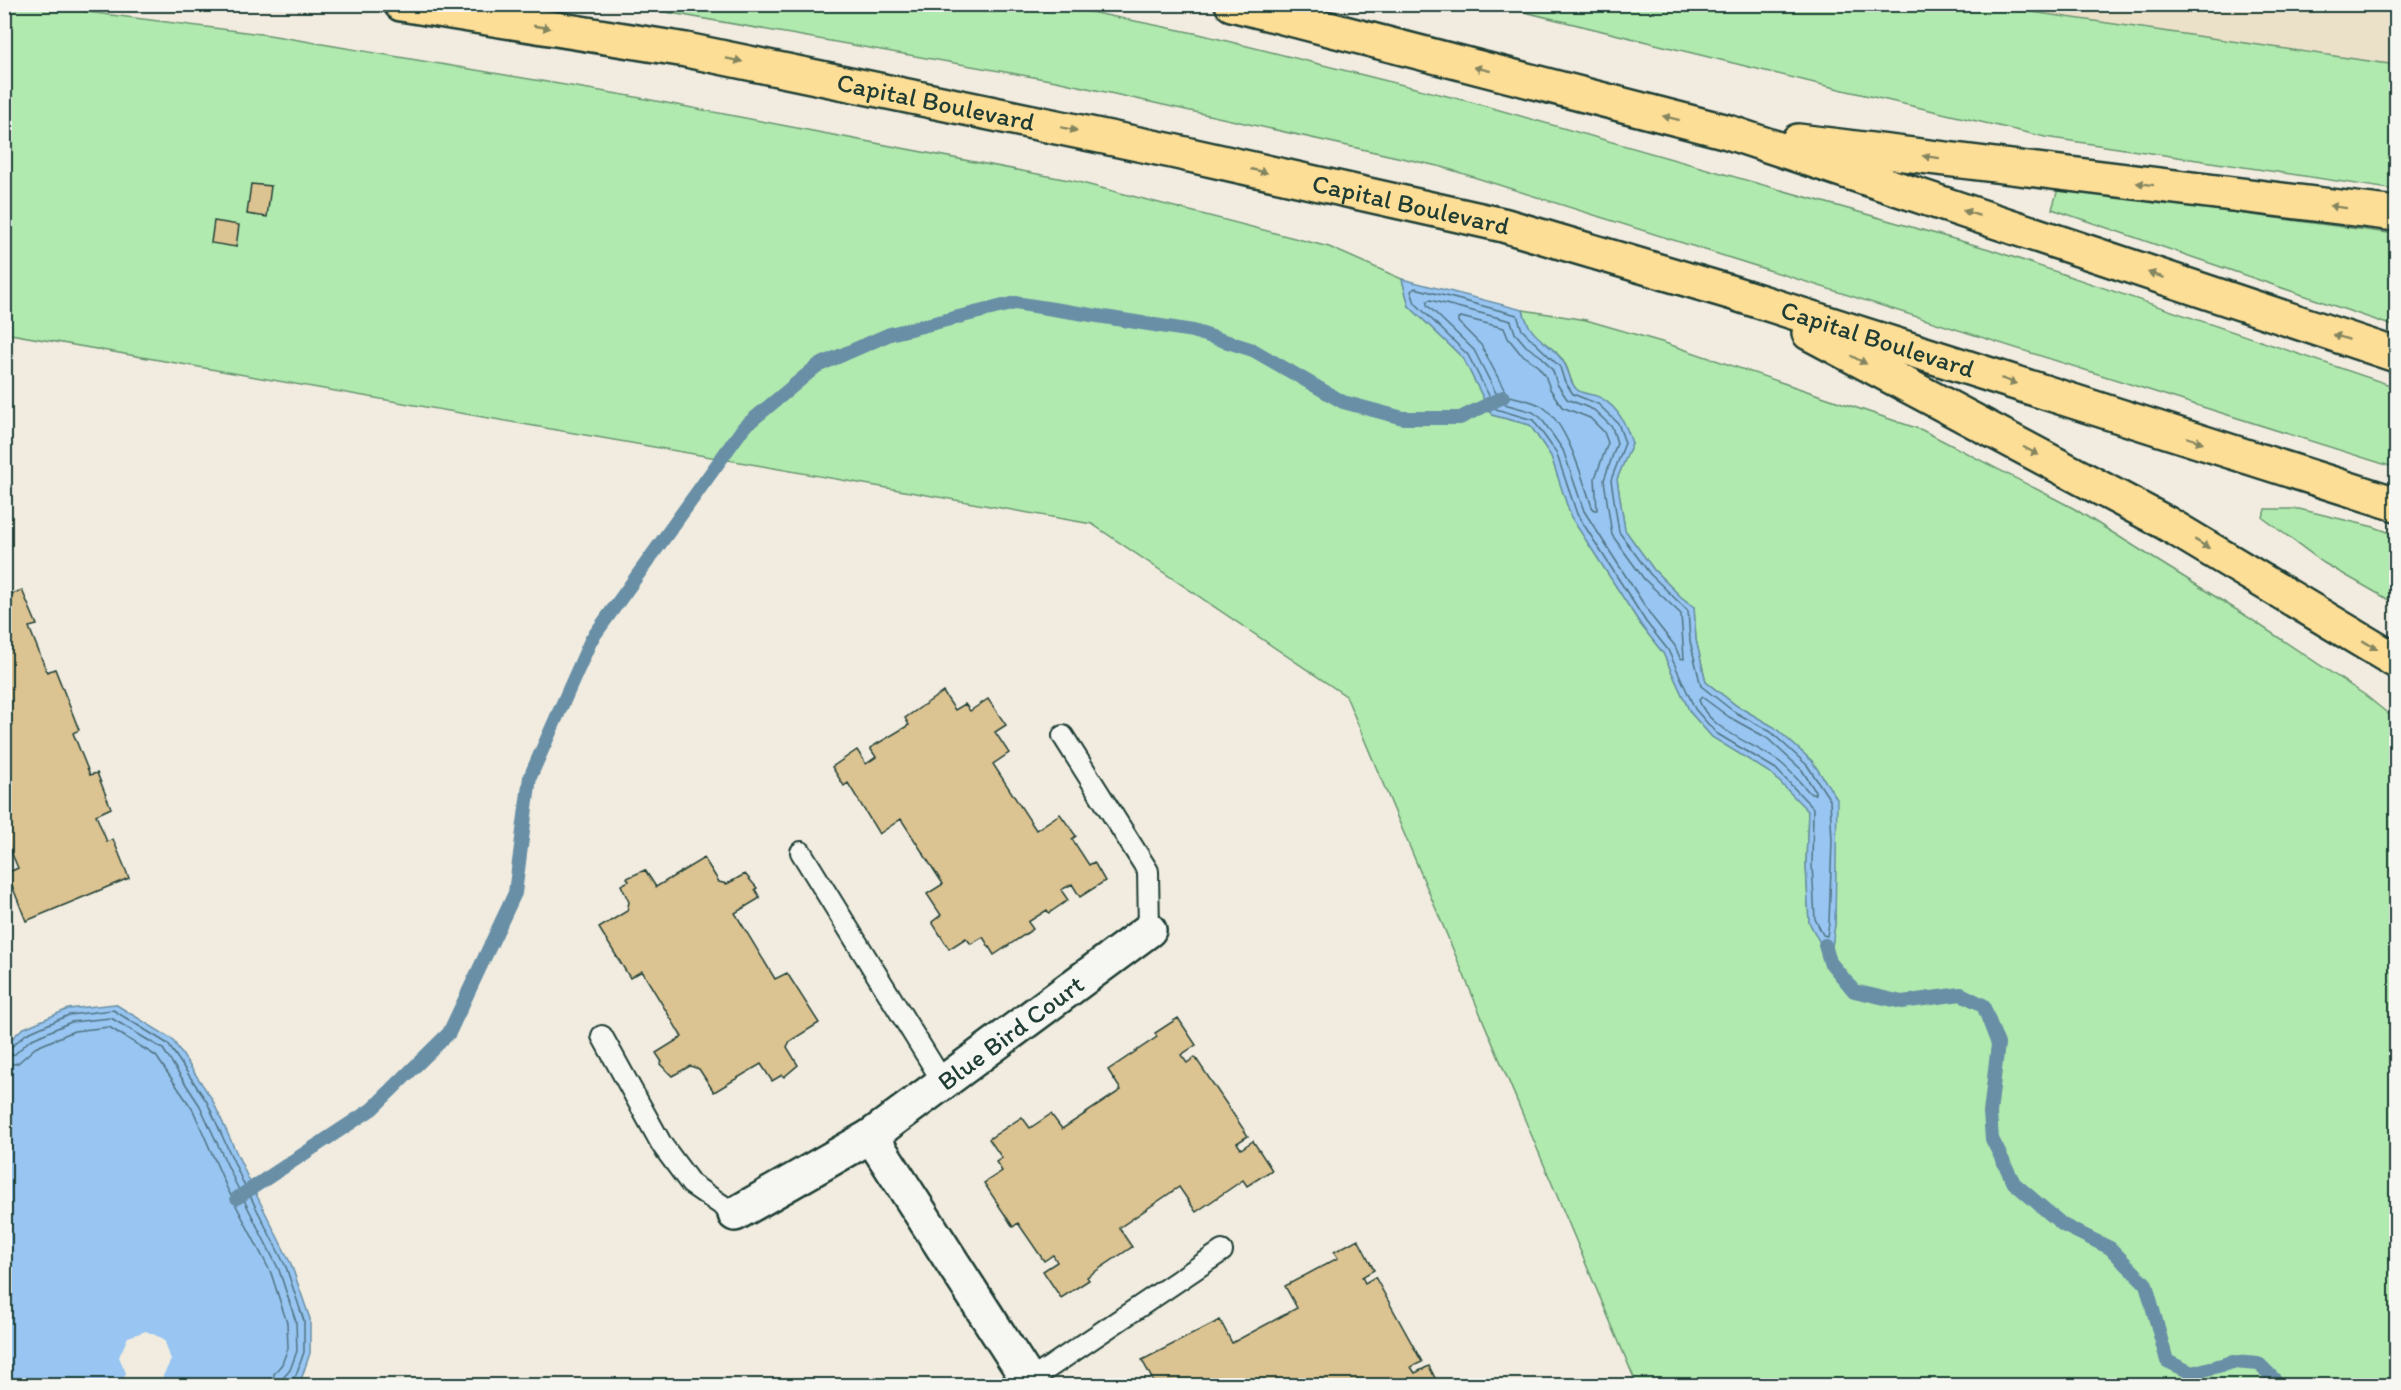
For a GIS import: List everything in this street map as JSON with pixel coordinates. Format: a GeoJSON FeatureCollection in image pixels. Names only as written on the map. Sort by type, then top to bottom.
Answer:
{"type":"FeatureCollection","features":[{"type":"Feature","properties":{"kind":"highway","name":"Capital Boulevard"},"geometry":{"type":"LineString","coordinates":[[401,4],[686,50],[1161,148],[1503,225],[1733,293],[2397,504]]}},
{"type":"Feature","properties":{"kind":"highway"},"geometry":{"type":"LineString","coordinates":[[1232,4],[1728,132],[2397,355]]}},
{"type":"Feature","properties":{"kind":"highway"},"geometry":{"type":"LineString","coordinates":[[1728,132],[2397,214]]}},
{"type":"Feature","properties":{"kind":"highway"},"geometry":{"type":"LineString","coordinates":[[1733,293],[2166,523],[2397,661]]}},
{"type":"Feature","properties":{"kind":"street","name":"Blue Bird Court"},"geometry":{"type":"LineString","coordinates":[[735,1214],[871,1136],[1149,930]]}},
{"type":"Feature","properties":{"kind":"street"},"geometry":{"type":"LineString","coordinates":[[871,1136],[1031,1383]]}},
{"type":"Feature","properties":{"kind":"lane"},"geometry":{"type":"LineString","coordinates":[[1063,736],[1148,871],[1149,930]]}},
{"type":"Feature","properties":{"kind":"lane"},"geometry":{"type":"LineString","coordinates":[[801,852],[943,1082]]}},
{"type":"Feature","properties":{"kind":"lane"},"geometry":{"type":"LineString","coordinates":[[602,1036],[662,1145],[691,1184],[735,1214]]}},
{"type":"Feature","properties":{"kind":"lane"},"geometry":{"type":"LineString","coordinates":[[1031,1383],[1222,1251]]}},
{"type":"Feature","properties":{"kind":"shaded area"},"geometry":{"type":"Polygon","coordinates":[[[1996,5],[2396,5],[2396,65],[2011,9],[1996,5]]]}},
{"type":"Feature","properties":{"kind":"green space"},"geometry":{"type":"Polygon","coordinates":[[[4,5],[32,5],[269,35],[630,96],[1074,181],[1329,247],[1402,279],[1409,306],[1463,358],[1492,415],[1530,425],[1551,456],[1571,517],[1641,625],[1663,653],[1690,712],[1712,737],[1772,774],[1808,811],[1806,864],[1809,922],[1830,960],[1835,924],[1836,799],[1812,761],[1774,727],[1737,706],[1706,682],[1696,640],[1694,607],[1654,570],[1625,530],[1617,479],[1632,443],[1603,400],[1580,392],[1575,387],[1560,356],[1531,330],[1523,310],[1586,320],[1665,343],[1922,430],[2073,508],[2240,612],[2365,695],[2396,720],[2396,1385],[1637,1385],[1346,696],[1092,524],[5,333],[4,5]]]}},
{"type":"Feature","properties":{"kind":"green space"},"geometry":{"type":"Polygon","coordinates":[[[626,5],[1056,5],[1199,34],[1471,102],[1989,249],[2396,387],[2396,468],[1442,167],[1056,81],[626,5]]]}},
{"type":"Feature","properties":{"kind":"green space"},"geometry":{"type":"Polygon","coordinates":[[[1496,5],[1996,5],[2396,65],[2396,190],[2045,137],[1496,5]]]}},
{"type":"Feature","properties":{"kind":"green space"},"geometry":{"type":"Polygon","coordinates":[[[2058,189],[2396,234],[2396,327],[2052,209],[2058,189]]]}},
{"type":"Feature","properties":{"kind":"green space"},"geometry":{"type":"Polygon","coordinates":[[[2265,509],[2299,509],[2374,527],[2396,535],[2396,604],[2324,563],[2263,518],[2265,509]]]}},
{"type":"Feature","properties":{"kind":"water"},"geometry":{"type":"Polygon","coordinates":[[[1402,279],[1523,310],[1526,320],[1536,335],[1564,363],[1576,389],[1601,398],[1613,407],[1621,418],[1632,443],[1617,479],[1625,530],[1654,570],[1694,607],[1696,640],[1706,682],[1737,706],[1774,727],[1812,761],[1837,799],[1835,924],[1830,962],[1809,922],[1806,864],[1808,811],[1772,774],[1712,737],[1690,712],[1663,653],[1641,625],[1571,517],[1551,456],[1530,425],[1492,415],[1463,358],[1409,306],[1402,279]]]}},
{"type":"Feature","properties":{"kind":"water"},"geometry":{"type":"Polygon","coordinates":[[[115,1004],[172,1039],[212,1099],[291,1264],[310,1319],[310,1353],[301,1380],[290,1385],[5,1386],[5,1045],[22,1029],[68,1009],[115,1004]]]}},
{"type":"Feature","properties":{"kind":"pier"},"geometry":{"type":"Polygon","coordinates":[[[146,1331],[164,1339],[171,1360],[162,1378],[146,1385],[121,1385],[126,1373],[119,1357],[128,1337],[146,1331]]]}},
{"type":"Feature","properties":{"kind":"building"},"geometry":{"type":"Polygon","coordinates":[[[251,184],[271,186],[267,217],[247,214],[251,184]]]}},
{"type":"Feature","properties":{"kind":"building"},"geometry":{"type":"Polygon","coordinates":[[[214,221],[239,225],[236,247],[211,243],[214,221]]]}},
{"type":"Feature","properties":{"kind":"building"},"geometry":{"type":"Polygon","coordinates":[[[22,590],[37,625],[29,627],[47,672],[55,669],[79,730],[73,733],[90,775],[97,773],[111,808],[96,815],[107,842],[113,839],[129,878],[26,921],[7,873],[18,868],[4,835],[4,591],[7,596],[22,590]]]}},
{"type":"Feature","properties":{"kind":"building"},"geometry":{"type":"Polygon","coordinates":[[[943,692],[955,710],[965,704],[970,711],[988,699],[1006,725],[995,732],[1009,753],[993,764],[1036,830],[1060,814],[1076,836],[1072,839],[1089,865],[1094,862],[1105,881],[1080,897],[1072,884],[1061,890],[1068,900],[1049,913],[1047,910],[1028,922],[1033,929],[994,955],[983,937],[971,944],[966,938],[949,949],[932,922],[941,915],[927,894],[943,884],[901,819],[879,834],[848,783],[844,786],[832,767],[857,750],[866,764],[876,757],[870,748],[909,725],[905,718],[943,692]]]}},
{"type":"Feature","properties":{"kind":"building"},"geometry":{"type":"Polygon","coordinates":[[[704,858],[719,882],[727,884],[745,874],[757,888],[755,889],[760,898],[735,913],[775,979],[787,973],[819,1023],[790,1041],[787,1047],[798,1065],[784,1077],[782,1075],[772,1081],[761,1064],[714,1092],[699,1069],[690,1066],[672,1076],[660,1064],[662,1062],[656,1053],[682,1037],[642,971],[630,978],[599,928],[627,911],[629,902],[621,885],[629,881],[627,878],[645,870],[656,887],[704,858]]]}},
{"type":"Feature","properties":{"kind":"building"},"geometry":{"type":"Polygon","coordinates":[[[1178,1018],[1196,1045],[1181,1055],[1187,1063],[1195,1057],[1248,1136],[1237,1143],[1241,1149],[1253,1141],[1272,1170],[1247,1186],[1243,1180],[1196,1212],[1179,1187],[1119,1228],[1132,1247],[1087,1277],[1089,1280],[1061,1298],[1043,1271],[1057,1262],[1053,1255],[1044,1261],[1018,1223],[1013,1227],[984,1183],[1002,1171],[996,1162],[1002,1158],[989,1139],[1022,1117],[1030,1128],[1051,1114],[1062,1129],[1121,1090],[1108,1070],[1157,1037],[1155,1033],[1178,1018]]]}},
{"type":"Feature","properties":{"kind":"building"},"geometry":{"type":"Polygon","coordinates":[[[1358,1239],[1374,1270],[1362,1277],[1365,1283],[1375,1277],[1422,1362],[1411,1367],[1415,1373],[1429,1366],[1439,1386],[1172,1386],[1170,1381],[1162,1386],[1156,1386],[1142,1360],[1220,1320],[1232,1343],[1297,1308],[1285,1286],[1338,1258],[1334,1252],[1358,1239]]]}},
{"type":"Feature","properties":{"kind":"waterway"},"geometry":{"type":"LineString","coordinates":[[237,1198],[372,1109],[449,1033],[515,893],[530,777],[591,640],[744,427],[817,366],[890,334],[1015,303],[1193,331],[1253,350],[1343,402],[1403,418],[1460,418],[1503,397]]}},
{"type":"Feature","properties":{"kind":"waterway"},"geometry":{"type":"LineString","coordinates":[[1825,945],[1830,962],[1854,991],[1902,1002],[1961,994],[1983,1005],[1998,1044],[1990,1113],[1992,1139],[2014,1183],[2063,1225],[2110,1248],[2146,1284],[2167,1361],[2192,1373],[2233,1362],[2259,1364],[2274,1379],[2274,1386]]}}]}
